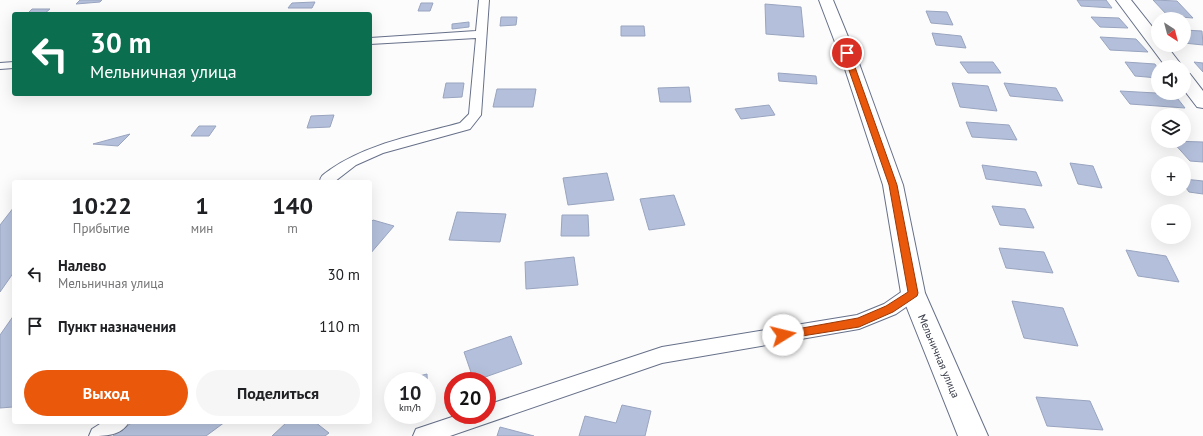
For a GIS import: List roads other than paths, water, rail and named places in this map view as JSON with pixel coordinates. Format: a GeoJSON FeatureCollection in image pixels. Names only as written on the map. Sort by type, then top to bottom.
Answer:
{"type":"FeatureCollection","features":[{"type":"Feature","properties":{"kind":"street","name":"Мельничная улица"},"geometry":{"type":"LineString","coordinates":[[826,0],[852,66],[893,185],[913,293],[973,436]]}},
{"type":"Feature","properties":{"kind":"street"},"geometry":{"type":"LineString","coordinates":[[1123,0],[1170,60]]}},
{"type":"Feature","properties":{"kind":"street"},"geometry":{"type":"LineString","coordinates":[[1191,87],[1203,103]]}},
{"type":"Feature","properties":{"kind":"lane"},"geometry":{"type":"LineString","coordinates":[[327,180],[351,162],[378,150],[465,126],[474,115],[484,0]]}},
{"type":"Feature","properties":{"kind":"lane"},"geometry":{"type":"LineString","coordinates":[[372,41],[481,34]]}},
{"type":"Feature","properties":{"kind":"lane"},"geometry":{"type":"LineString","coordinates":[[0,66],[12,65]]}},
{"type":"Feature","properties":{"kind":"lane"},"geometry":{"type":"LineString","coordinates":[[496,412],[662,355],[859,322],[890,309],[913,293]]}},
{"type":"Feature","properties":{"kind":"lane"},"geometry":{"type":"LineString","coordinates":[[99,436],[116,424]]}},
{"type":"Feature","properties":{"kind":"lane"},"geometry":{"type":"LineString","coordinates":[[423,436],[459,424]]}}]}
